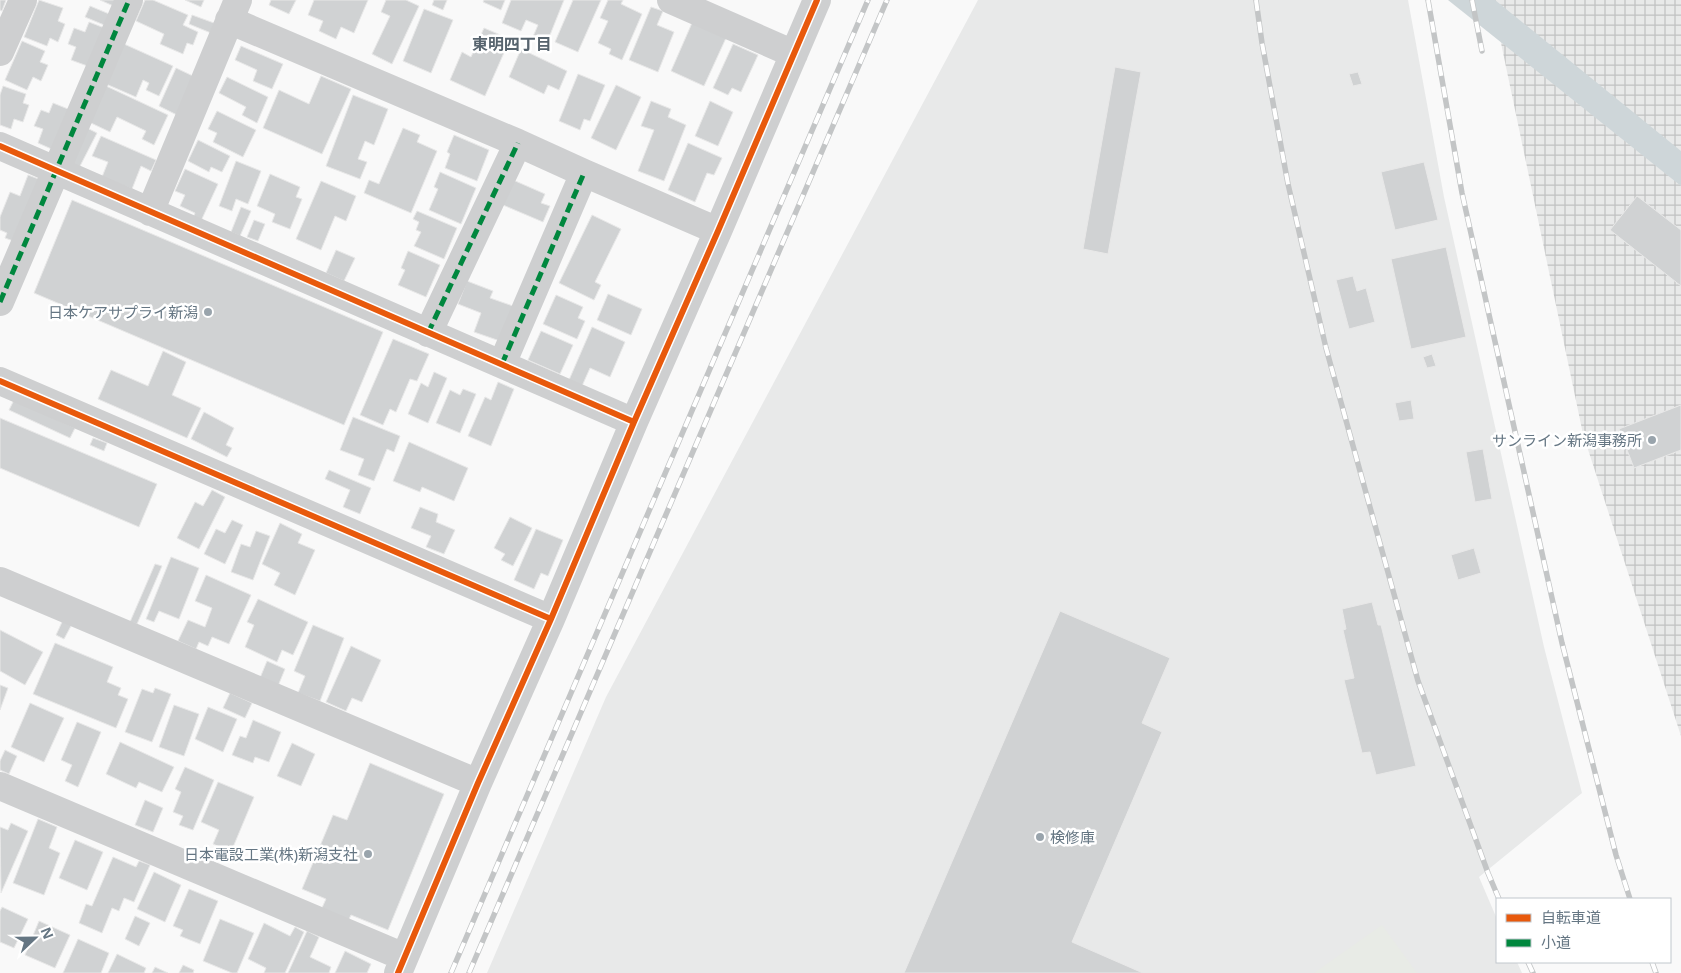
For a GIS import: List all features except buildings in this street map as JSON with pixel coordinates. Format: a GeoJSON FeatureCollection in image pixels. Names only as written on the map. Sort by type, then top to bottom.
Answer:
{"type":"FeatureCollection","features":[{"type":"Feature","properties":{"kind":"street"},"geometry":{"type":"LineString","coordinates":[[0,52],[23,0]]}},
{"type":"Feature","properties":{"kind":"street"},"geometry":{"type":"LineString","coordinates":[[0,302],[129,0]]}},
{"type":"Feature","properties":{"kind":"street"},"geometry":{"type":"LineString","coordinates":[[670,0],[794,54]]}},
{"type":"Feature","properties":{"kind":"street"},"geometry":{"type":"LineString","coordinates":[[0,786],[401,965],[817,0]]}},
{"type":"Feature","properties":{"kind":"street"},"geometry":{"type":"LineString","coordinates":[[150,212],[234,10],[518,143],[718,231]]}},
{"type":"Feature","properties":{"kind":"street"},"geometry":{"type":"LineString","coordinates":[[428,333],[518,143]]}},
{"type":"Feature","properties":{"kind":"street"},"geometry":{"type":"LineString","coordinates":[[0,146],[634,422]]}},
{"type":"Feature","properties":{"kind":"street"},"geometry":{"type":"LineString","coordinates":[[502,364],[584,173]]}},
{"type":"Feature","properties":{"kind":"street"},"geometry":{"type":"LineString","coordinates":[[0,381],[551,618]]}},
{"type":"Feature","properties":{"kind":"street"},"geometry":{"type":"LineString","coordinates":[[0,581],[478,783]]}},
{"type":"Feature","properties":{"kind":"shaded area"},"geometry":{"type":"Polygon","coordinates":[[[978,0],[1408,0],[1444,197],[1544,647],[1582,793],[1479,877],[1496,917],[1496,963],[1517,963],[1522,973],[487,973],[606,697],[978,0]]]}},
{"type":"Feature","properties":{"kind":"shaded area"},"geometry":{"type":"Polygon","coordinates":[[[1448,0],[1495,0],[1681,151],[1681,186],[1448,0]]]}},
{"type":"Feature","properties":{"kind":"shaded area"},"geometry":{"type":"Polygon","coordinates":[[[1492,0],[1681,0],[1681,736],[1583,434],[1492,0]]]}},
{"type":"Feature","properties":{"kind":"shaded area"},"geometry":{"type":"Polygon","coordinates":[[[1382,925],[1417,973],[1314,973],[1382,925]]]}},
{"type":"Feature","properties":{"kind":"railway"},"geometry":{"type":"LineString","coordinates":[[451,973],[868,0]]}},
{"type":"Feature","properties":{"kind":"railway"},"geometry":{"type":"LineString","coordinates":[[469,973],[887,0]]}},
{"type":"Feature","properties":{"kind":"railway"},"geometry":{"type":"LineString","coordinates":[[1256,0],[1288,184],[1326,348],[1418,681],[1499,898]]}},
{"type":"Feature","properties":{"kind":"railway"},"geometry":{"type":"LineString","coordinates":[[1428,0],[1462,193],[1562,643],[1616,855],[1630,898]]}},
{"type":"Feature","properties":{"kind":"railway"},"geometry":{"type":"LineString","coordinates":[[1472,0],[1482,51]]}},
{"type":"Feature","properties":{"kind":"railway"},"geometry":{"type":"LineString","coordinates":[[1528,963],[1533,973]]}},
{"type":"Feature","properties":{"kind":"railway"},"geometry":{"type":"LineString","coordinates":[[1652,963],[1656,973]]}},
{"type":"Feature","properties":{"kind":"marked path"},"geometry":{"type":"LineString","coordinates":[[0,302],[129,0]]}},
{"type":"Feature","properties":{"kind":"marked path"},"geometry":{"type":"LineString","coordinates":[[428,333],[518,143]]}},
{"type":"Feature","properties":{"kind":"marked path"},"geometry":{"type":"LineString","coordinates":[[502,364],[584,173]]}},
{"type":"Feature","properties":{"kind":"cycle path"},"geometry":{"type":"LineString","coordinates":[[398,973],[478,783],[551,619],[634,422],[817,0]]}},
{"type":"Feature","properties":{"kind":"cycle path"},"geometry":{"type":"LineString","coordinates":[[0,146],[634,422]]}},
{"type":"Feature","properties":{"kind":"cycle path"},"geometry":{"type":"LineString","coordinates":[[0,381],[551,619]]}},
{"type":"Feature","properties":{"kind":"place","name":"日本ケアサプライ新潟"},"geometry":{"type":"Point","coordinates":[208,312]}},
{"type":"Feature","properties":{"kind":"place","name":"サンライン新潟事務所"},"geometry":{"type":"Point","coordinates":[1652,440]}},
{"type":"Feature","properties":{"kind":"place","name":"検修庫"},"geometry":{"type":"Point","coordinates":[1040,837]}},
{"type":"Feature","properties":{"kind":"place","name":"日本電設工業(株)新潟支社"},"geometry":{"type":"Point","coordinates":[368,854]}},
{"type":"Feature","properties":{"kind":"district","name":"東明四丁目"},"geometry":{"type":"Point","coordinates":[512,44]}}]}
